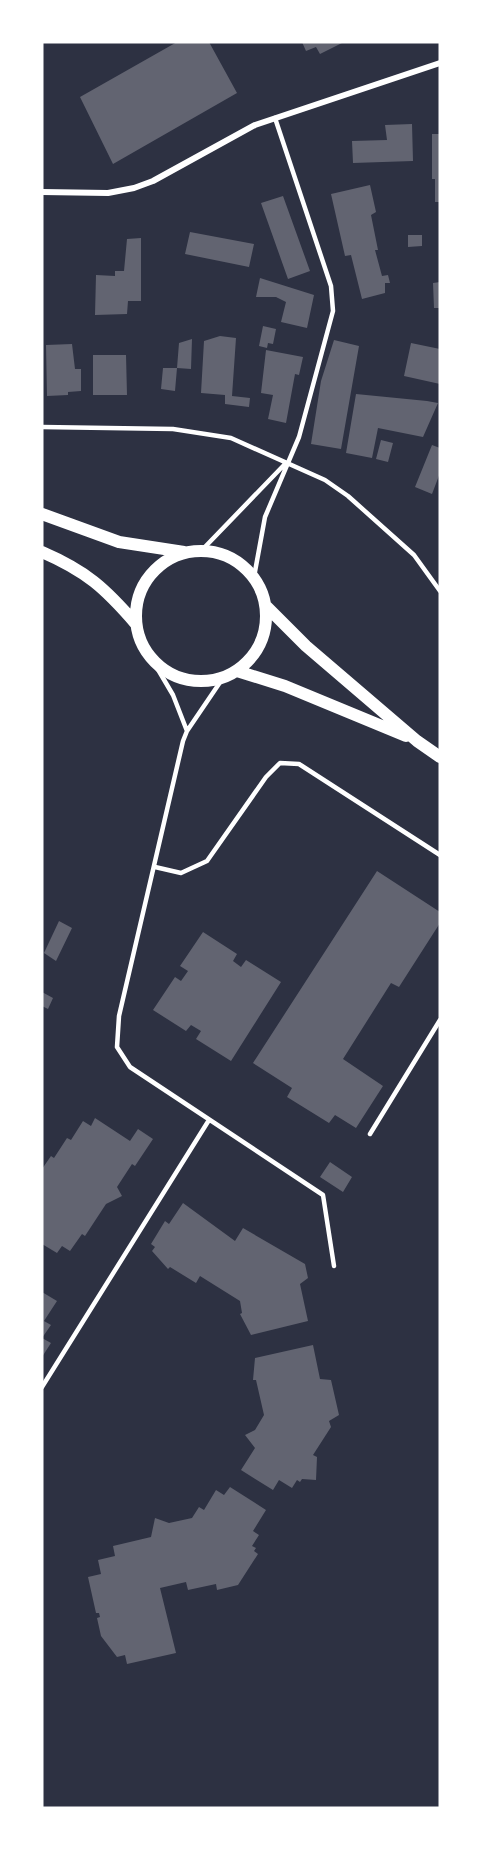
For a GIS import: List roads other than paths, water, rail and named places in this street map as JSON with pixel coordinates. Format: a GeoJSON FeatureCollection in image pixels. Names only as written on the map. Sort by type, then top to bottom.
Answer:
{"type":"FeatureCollection","features":[{"type":"Feature","properties":{"kind":"main road"},"geometry":{"type":"LineString","coordinates":[[42,514],[119,542],[185,552],[202,550],[233,559],[254,578],[267,607],[306,646],[417,741],[440,757]]}},
{"type":"Feature","properties":{"kind":"main road"},"geometry":{"type":"LineString","coordinates":[[42,552],[72,565],[98,582],[136,624]]}},
{"type":"Feature","properties":{"kind":"main road"},"geometry":{"type":"LineString","coordinates":[[185,552],[166,561],[145,583],[138,599],[136,624],[141,642],[153,660],[177,677],[195,681],[215,680],[231,673],[257,648],[264,630],[267,607]]}},
{"type":"Feature","properties":{"kind":"main road"},"geometry":{"type":"LineString","coordinates":[[231,673],[285,686],[347,714],[417,741]]}},
{"type":"Feature","properties":{"kind":"street"},"geometry":{"type":"LineString","coordinates":[[42,192],[108,194],[134,188],[153,181],[255,125],[440,63]]}},
{"type":"Feature","properties":{"kind":"lane"},"geometry":{"type":"LineString","coordinates":[[254,578],[265,518],[299,437],[333,311],[331,286],[275,118]]}},
{"type":"Feature","properties":{"kind":"lane"},"geometry":{"type":"LineString","coordinates":[[42,427],[173,429],[231,438],[325,480],[348,496],[414,555],[440,591]]}},
{"type":"Feature","properties":{"kind":"lane"},"geometry":{"type":"LineString","coordinates":[[202,550],[287,462]]}},
{"type":"Feature","properties":{"kind":"lane"},"geometry":{"type":"LineString","coordinates":[[153,660],[173,695],[187,731]]}},
{"type":"Feature","properties":{"kind":"lane"},"geometry":{"type":"LineString","coordinates":[[231,673],[187,731],[118,1016],[117,1047],[130,1067],[323,1195],[333,1266]]}},
{"type":"Feature","properties":{"kind":"lane"},"geometry":{"type":"LineString","coordinates":[[155,867],[181,873],[207,861],[266,777],[280,763],[299,764],[440,855]]}},
{"type":"Feature","properties":{"kind":"lane"},"geometry":{"type":"LineString","coordinates":[[370,1134],[440,1020]]}},
{"type":"Feature","properties":{"kind":"lane"},"geometry":{"type":"LineString","coordinates":[[42,1387],[209,1120]]}}]}
